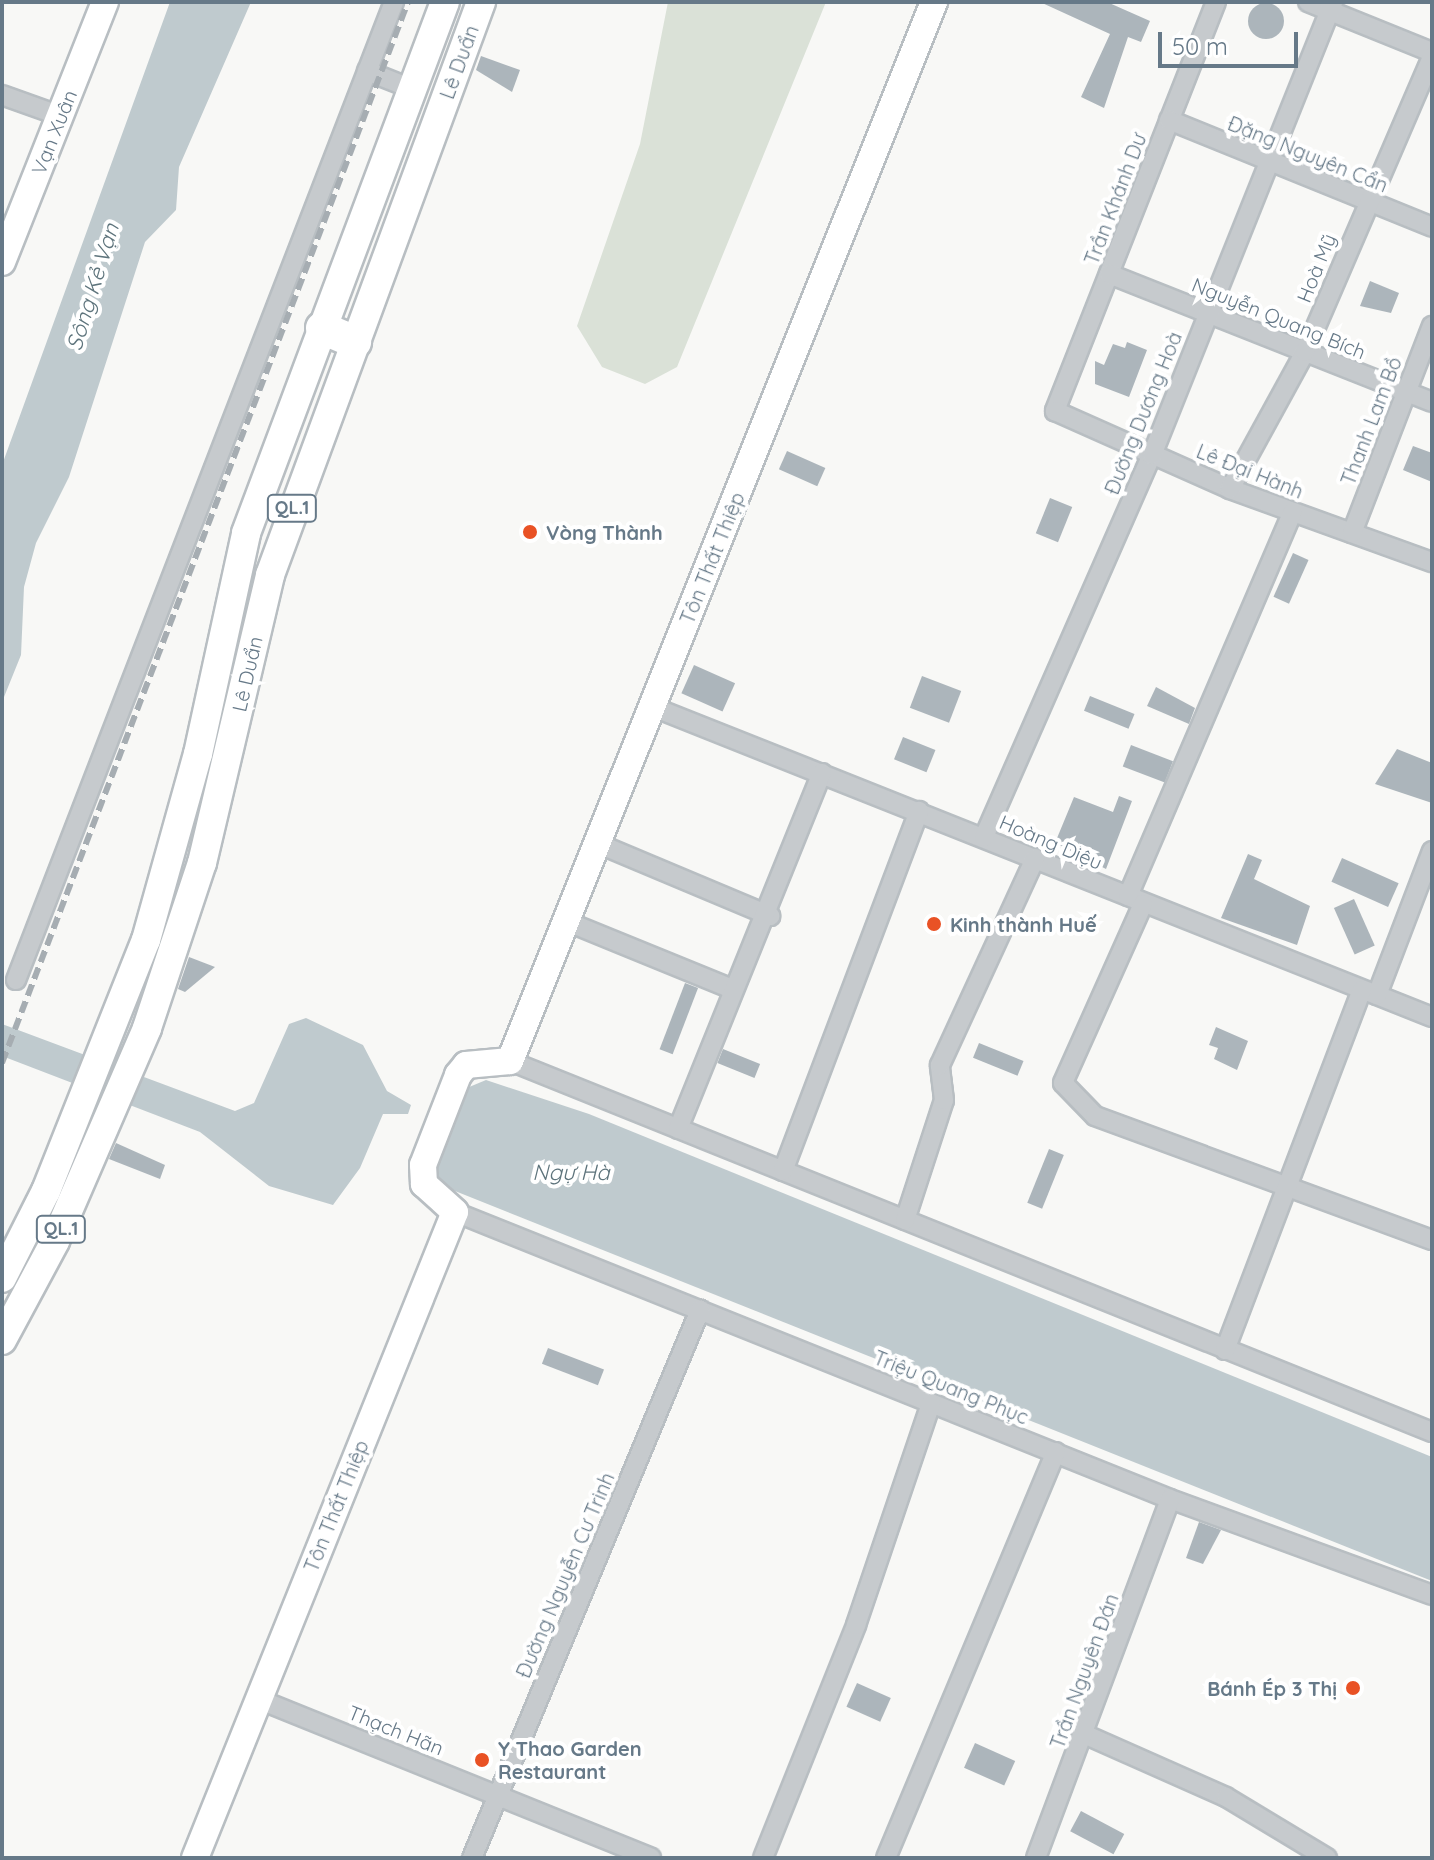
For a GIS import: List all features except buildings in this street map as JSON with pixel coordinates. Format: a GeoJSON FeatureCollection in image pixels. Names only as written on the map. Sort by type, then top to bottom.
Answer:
{"type":"FeatureCollection","features":[{"type":"Feature","properties":{"kind":"highway"},"geometry":{"type":"LineString","coordinates":[[322,328],[355,342]]}},
{"type":"Feature","properties":{"kind":"main road","name":"Lê Duẩn"},"geometry":{"type":"LineString","coordinates":[[2,1278],[146,940],[198,754],[246,533],[410,88],[445,2]]}},
{"type":"Feature","properties":{"kind":"main road","name":"Lê Duẩn"},"geometry":{"type":"LineString","coordinates":[[2,1340],[112,1115],[147,1028],[202,863],[270,575],[481,2]]}},
{"type":"Feature","properties":{"kind":"street","name":"Vạn Xuân"},"geometry":{"type":"LineString","coordinates":[[2,262],[105,2]]}},
{"type":"Feature","properties":{"kind":"street"},"geometry":{"type":"LineString","coordinates":[[16,980],[394,2]]}},
{"type":"Feature","properties":{"kind":"street","name":"Tôn Thất Thiệp"},"geometry":{"type":"LineString","coordinates":[[510,1061],[934,2]]}},
{"type":"Feature","properties":{"kind":"street","name":"Trần Khánh Dư"},"geometry":{"type":"LineString","coordinates":[[1055,411],[1216,2]]}},
{"type":"Feature","properties":{"kind":"street"},"geometry":{"type":"LineString","coordinates":[[1308,2],[1331,6],[1432,54]]}},
{"type":"Feature","properties":{"kind":"street","name":"Đường Dương Hoà"},"geometry":{"type":"LineString","coordinates":[[984,837],[1152,455],[1331,6]]}},
{"type":"Feature","properties":{"kind":"street","name":"Hoà Mỹ"},"geometry":{"type":"LineString","coordinates":[[1230,489],[1305,352],[1366,202],[1432,54]]}},
{"type":"Feature","properties":{"kind":"street"},"geometry":{"type":"LineString","coordinates":[[367,71],[410,88]]}},
{"type":"Feature","properties":{"kind":"street"},"geometry":{"type":"LineString","coordinates":[[2,95],[61,116]]}},
{"type":"Feature","properties":{"kind":"street","name":"Đặng Nguyên Cẩn"},"geometry":{"type":"LineString","coordinates":[[1169,120],[1267,163],[1432,227]]}},
{"type":"Feature","properties":{"kind":"street","name":"Nguyễn Quang Bích"},"geometry":{"type":"LineString","coordinates":[[1109,274],[1432,402]]}},
{"type":"Feature","properties":{"kind":"street","name":"Thanh Lam Bồ"},"geometry":{"type":"LineString","coordinates":[[1352,533],[1404,391],[1432,326]]}},
{"type":"Feature","properties":{"kind":"street","name":"Lê Đại Hành"},"geometry":{"type":"LineString","coordinates":[[1055,411],[1230,489],[1432,562]]}},
{"type":"Feature","properties":{"kind":"street"},"geometry":{"type":"LineString","coordinates":[[1292,513],[1063,1083],[1095,1116],[1432,1240]]}},
{"type":"Feature","properties":{"kind":"street","name":"Hoàng Diệu"},"geometry":{"type":"LineString","coordinates":[[653,707],[1432,1017]]}},
{"type":"Feature","properties":{"kind":"street"},"geometry":{"type":"LineString","coordinates":[[678,1129],[730,988],[770,916],[822,773]]}},
{"type":"Feature","properties":{"kind":"street"},"geometry":{"type":"LineString","coordinates":[[783,1171],[919,811]]}},
{"type":"Feature","properties":{"kind":"street"},"geometry":{"type":"LineString","coordinates":[[599,844],[770,916]]}},
{"type":"Feature","properties":{"kind":"street"},"geometry":{"type":"LineString","coordinates":[[1225,1350],[1370,992],[1432,851]]}},
{"type":"Feature","properties":{"kind":"street"},"geometry":{"type":"LineString","coordinates":[[905,1220],[944,1100],[940,1065],[1035,858]]}},
{"type":"Feature","properties":{"kind":"street"},"geometry":{"type":"LineString","coordinates":[[568,922],[730,988]]}},
{"type":"Feature","properties":{"kind":"street"},"geometry":{"type":"LineString","coordinates":[[455,1212],[424,1184],[423,1165],[458,1075],[466,1065],[510,1061],[1432,1432]]}},
{"type":"Feature","properties":{"kind":"street","name":"Tôn Thất Thiệp"},"geometry":{"type":"LineString","coordinates":[[195,1858],[455,1212]]}},
{"type":"Feature","properties":{"kind":"street","name":"Triệu Quang Phục"},"geometry":{"type":"LineString","coordinates":[[455,1212],[1170,1499],[1432,1595]]}},
{"type":"Feature","properties":{"kind":"street","name":"Đường Nguyễn Cư Trinh"},"geometry":{"type":"LineString","coordinates":[[472,1858],[700,1310]]}},
{"type":"Feature","properties":{"kind":"street"},"geometry":{"type":"LineString","coordinates":[[763,1858],[851,1640],[931,1403]]}},
{"type":"Feature","properties":{"kind":"street"},"geometry":{"type":"LineString","coordinates":[[886,1858],[1056,1452]]}},
{"type":"Feature","properties":{"kind":"street","name":"Trần Nguyên Đán"},"geometry":{"type":"LineString","coordinates":[[1036,1858],[1170,1499]]}},
{"type":"Feature","properties":{"kind":"street","name":"Thạch Hãn"},"geometry":{"type":"LineString","coordinates":[[258,1699],[651,1858]]}},
{"type":"Feature","properties":{"kind":"street"},"geometry":{"type":"LineString","coordinates":[[1084,1734],[1226,1797],[1301,1851],[1327,1858]]}},
{"type":"Feature","properties":{"kind":"shaded area"},"geometry":{"type":"Polygon","coordinates":[[[668,2],[826,2],[677,367],[645,384],[602,367],[577,326],[640,144],[668,2]]]}},
{"type":"Feature","properties":{"kind":"water","name":"Sông Kẻ Vạn"},"geometry":{"type":"Polygon","coordinates":[[[170,2],[251,2],[179,167],[176,210],[145,242],[69,477],[36,543],[24,587],[21,655],[2,702],[2,465],[170,2]]]}},
{"type":"Feature","properties":{"kind":"water"},"geometry":{"type":"Polygon","coordinates":[[[306,1018],[363,1045],[387,1091],[411,1105],[408,1114],[383,1114],[360,1168],[333,1205],[269,1186],[200,1132],[2,1056],[2,1024],[235,1111],[254,1103],[289,1024],[306,1018]]]}},
{"type":"Feature","properties":{"kind":"water","name":"Ngự Hà"},"geometry":{"type":"Polygon","coordinates":[[[486,1080],[589,1114],[1432,1457],[1432,1581],[445,1187],[434,1180],[440,1138],[462,1090],[486,1080]]]}},
{"type":"Feature","properties":{"kind":"railway"},"geometry":{"type":"LineString","coordinates":[[2,1063],[408,2]]}},
{"type":"Feature","properties":{"kind":"place","name":"Vòng Thành"},"geometry":{"type":"Point","coordinates":[530,532]}},
{"type":"Feature","properties":{"kind":"place","name":"Kinh thành Huế"},"geometry":{"type":"Point","coordinates":[934,924]}},
{"type":"Feature","properties":{"kind":"place","name":"Bánh Ép 3 Thị"},"geometry":{"type":"Point","coordinates":[1353,1688]}},
{"type":"Feature","properties":{"kind":"place","name":"Y Thao Garden Restaurant"},"geometry":{"type":"Point","coordinates":[482,1760]}}]}
